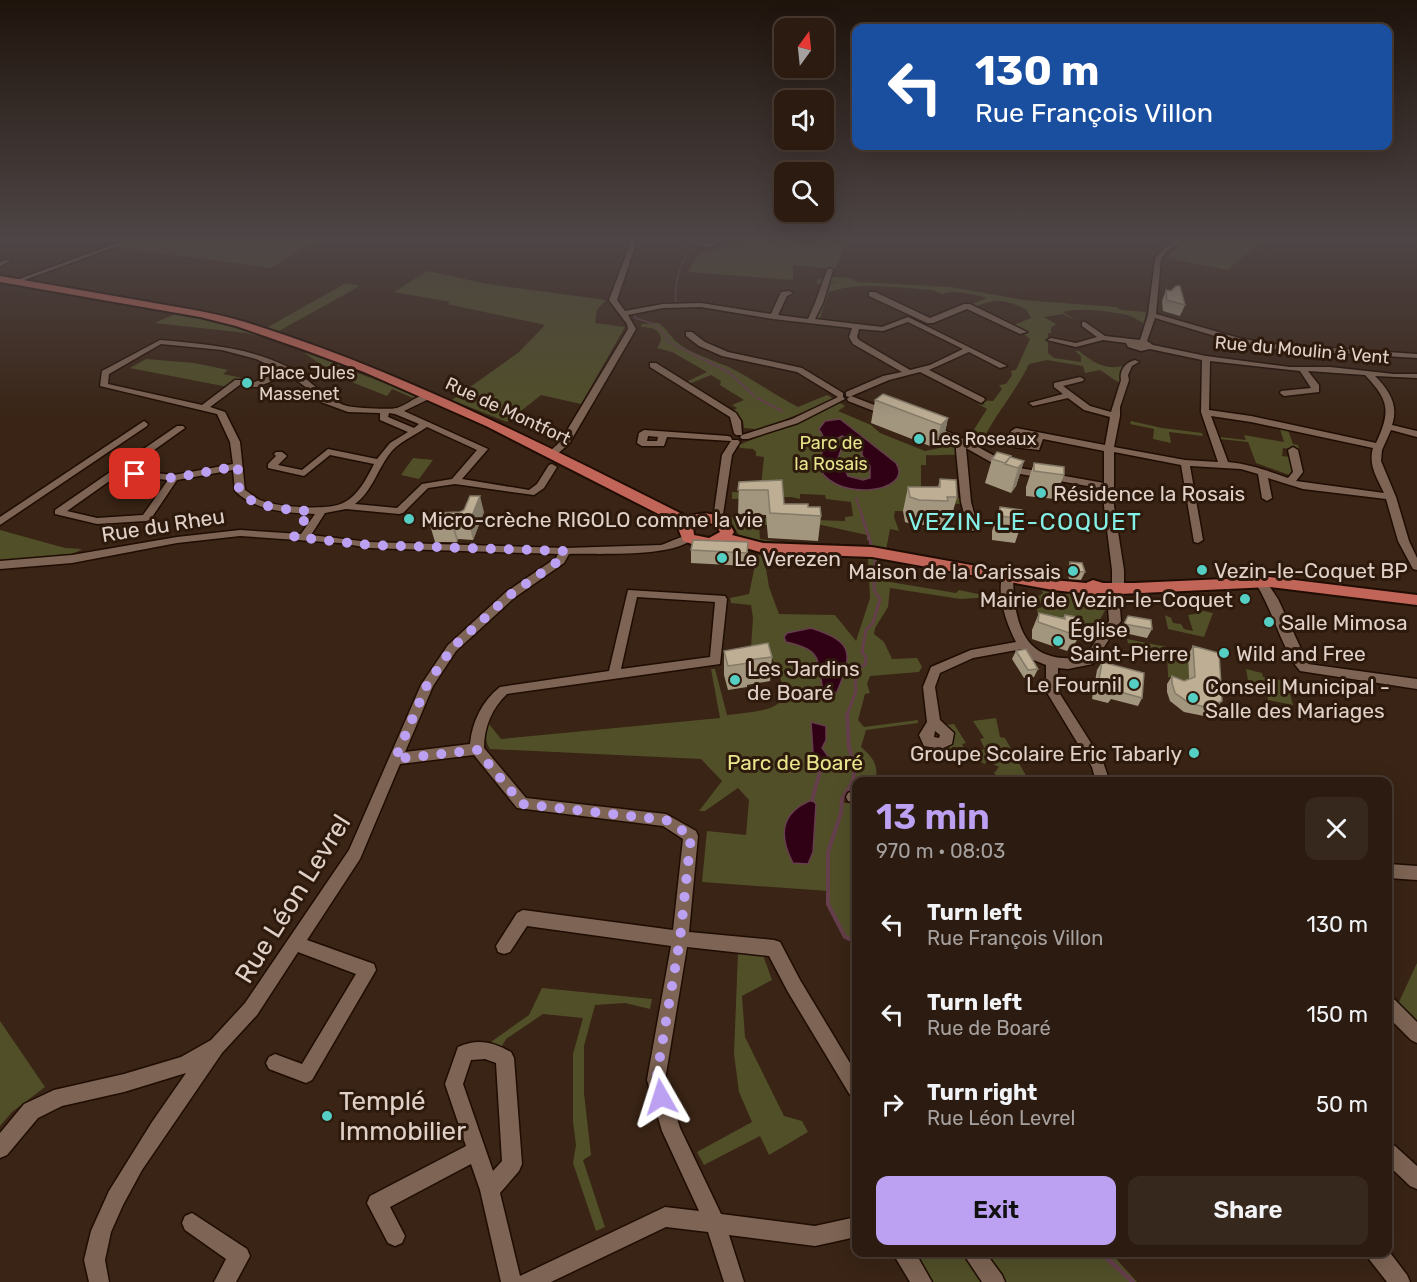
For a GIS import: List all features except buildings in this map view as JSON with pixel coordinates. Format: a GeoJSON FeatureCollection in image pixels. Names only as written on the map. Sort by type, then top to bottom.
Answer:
{"type":"FeatureCollection","features":[{"type":"Feature","properties":{"kind":"main road","name":"Rue de Montfort"},"geometry":{"type":"LineString","coordinates":[[118,300],[200,314],[240,324],[361,367],[432,397],[552,460],[668,515],[688,530]]}},
{"type":"Feature","properties":{"kind":"main road"},"geometry":{"type":"LineString","coordinates":[[701,517],[718,519],[726,527],[724,537],[718,541],[702,543],[688,530],[701,517]]}},
{"type":"Feature","properties":{"kind":"main road"},"geometry":{"type":"LineString","coordinates":[[724,537],[763,548],[872,552],[1092,590],[1262,584],[1417,602]]}},
{"type":"Feature","properties":{"kind":"street"},"geometry":{"type":"LineString","coordinates":[[456,481],[483,449],[401,412],[348,409],[330,404],[289,371],[272,361],[236,351],[160,342],[105,373],[104,386],[220,412],[234,442],[240,491],[245,496],[274,507],[316,511],[346,506],[399,511],[424,486],[456,481],[530,493],[536,492],[540,487],[552,460],[627,340],[631,324],[613,300]]}},
{"type":"Feature","properties":{"kind":"street"},"geometry":{"type":"LineString","coordinates":[[773,317],[781,300]]}},
{"type":"Feature","properties":{"kind":"street"},"geometry":{"type":"LineString","coordinates":[[810,321],[820,300]]}},
{"type":"Feature","properties":{"kind":"street"},"geometry":{"type":"LineString","coordinates":[[884,300],[930,321]]}},
{"type":"Feature","properties":{"kind":"street"},"geometry":{"type":"LineString","coordinates":[[1007,576],[1009,608],[1022,645],[1036,658],[1052,662],[1075,665],[1089,661],[1115,621],[1113,596],[1118,588],[1108,487],[1109,447],[1116,413],[1122,408],[1135,362],[1144,346],[1154,300]]}},
{"type":"Feature","properties":{"kind":"street"},"geometry":{"type":"LineString","coordinates":[[624,314],[663,306],[701,305],[773,317],[883,329],[918,316]]}},
{"type":"Feature","properties":{"kind":"street"},"geometry":{"type":"LineString","coordinates":[[920,325],[967,306],[1023,332]]}},
{"type":"Feature","properties":{"kind":"street"},"geometry":{"type":"LineString","coordinates":[[1152,315],[1247,342],[1307,351],[1417,356]]}},
{"type":"Feature","properties":{"kind":"street"},"geometry":{"type":"LineString","coordinates":[[908,320],[1003,366]]}},
{"type":"Feature","properties":{"kind":"street"},"geometry":{"type":"LineString","coordinates":[[1085,324],[1103,338]]}},
{"type":"Feature","properties":{"kind":"street"},"geometry":{"type":"LineString","coordinates":[[856,326],[853,337],[856,342],[908,372]]}},
{"type":"Feature","properties":{"kind":"street"},"geometry":{"type":"LineString","coordinates":[[689,334],[702,344],[729,355],[799,370],[845,396],[899,418]]}},
{"type":"Feature","properties":{"kind":"street"},"geometry":{"type":"LineString","coordinates":[[1051,340],[1076,345],[1103,338],[1144,346]]}},
{"type":"Feature","properties":{"kind":"street","name":"Rue du Moulin à Vent"},"geometry":{"type":"LineString","coordinates":[[1144,346],[1206,358],[1303,370],[1330,369],[1368,374],[1417,376]]}},
{"type":"Feature","properties":{"kind":"street"},"geometry":{"type":"LineString","coordinates":[[663,435],[737,438],[786,423],[886,378],[922,370],[968,350]]}},
{"type":"Feature","properties":{"kind":"street"},"geometry":{"type":"LineString","coordinates":[[1206,358],[1205,412],[1224,465]]}},
{"type":"Feature","properties":{"kind":"street"},"geometry":{"type":"LineString","coordinates":[[653,364],[733,415],[737,421],[737,438],[727,455],[718,519]]}},
{"type":"Feature","properties":{"kind":"street"},"geometry":{"type":"LineString","coordinates":[[922,370],[981,400]]}},
{"type":"Feature","properties":{"kind":"street"},"geometry":{"type":"LineString","coordinates":[[1284,393],[1316,390],[1315,385],[1303,370]]}},
{"type":"Feature","properties":{"kind":"street"},"geometry":{"type":"LineString","coordinates":[[255,385],[289,371]]}},
{"type":"Feature","properties":{"kind":"street"},"geometry":{"type":"LineString","coordinates":[[1368,374],[1389,400],[1392,416],[1378,446],[1376,460],[1391,497],[1404,543],[1417,566]]}},
{"type":"Feature","properties":{"kind":"street"},"geometry":{"type":"LineString","coordinates":[[1080,379],[1057,385],[1087,408],[1116,413]]}},
{"type":"Feature","properties":{"kind":"street"},"geometry":{"type":"LineString","coordinates":[[205,407],[238,382]]}},
{"type":"Feature","properties":{"kind":"street"},"geometry":{"type":"LineString","coordinates":[[1033,403],[1069,394]]}},
{"type":"Feature","properties":{"kind":"street"},"geometry":{"type":"LineString","coordinates":[[401,412],[432,397]]}},
{"type":"Feature","properties":{"kind":"street"},"geometry":{"type":"LineString","coordinates":[[385,411],[383,418],[414,431]]}},
{"type":"Feature","properties":{"kind":"street"},"geometry":{"type":"LineString","coordinates":[[1205,412],[1251,419],[1378,446]]}},
{"type":"Feature","properties":{"kind":"street"},"geometry":{"type":"LineString","coordinates":[[0,522],[144,424]]}},
{"type":"Feature","properties":{"kind":"street"},"geometry":{"type":"LineString","coordinates":[[346,506],[360,495],[372,478],[379,462],[393,445],[426,424]]}},
{"type":"Feature","properties":{"kind":"street"},"geometry":{"type":"LineString","coordinates":[[920,425],[967,444],[1006,467],[1018,471],[1108,487]]}},
{"type":"Feature","properties":{"kind":"street"},"geometry":{"type":"LineString","coordinates":[[1388,427],[1417,434]]}},
{"type":"Feature","properties":{"kind":"street"},"geometry":{"type":"LineString","coordinates":[[174,478],[146,518],[97,521],[59,512],[180,428]]}},
{"type":"Feature","properties":{"kind":"street"},"geometry":{"type":"LineString","coordinates":[[1039,435],[1185,463],[1242,466],[1312,488],[1349,490],[1391,497]]}},
{"type":"Feature","properties":{"kind":"street"},"geometry":{"type":"LineString","coordinates":[[958,529],[973,528],[966,502],[962,456],[962,447],[967,444]]}},
{"type":"Feature","properties":{"kind":"street"},"geometry":{"type":"LineString","coordinates":[[1291,482],[1298,470],[1293,450]]}},
{"type":"Feature","properties":{"kind":"street"},"geometry":{"type":"LineString","coordinates":[[279,454],[282,456],[271,466],[304,473],[328,452],[379,462]]}},
{"type":"Feature","properties":{"kind":"street"},"geometry":{"type":"LineString","coordinates":[[1185,463],[1197,540]]}},
{"type":"Feature","properties":{"kind":"street"},"geometry":{"type":"LineString","coordinates":[[116,472],[174,478],[238,466]]}},
{"type":"Feature","properties":{"kind":"street"},"geometry":{"type":"LineString","coordinates":[[1262,471],[1266,498]]}},
{"type":"Feature","properties":{"kind":"street"},"geometry":{"type":"LineString","coordinates":[[299,537],[316,511]]}},
{"type":"Feature","properties":{"kind":"street","name":"Rue du Rheu"},"geometry":{"type":"LineString","coordinates":[[0,565],[72,559],[218,534],[258,533],[369,545],[565,551],[661,548],[681,543],[688,530]]}},
{"type":"Feature","properties":{"kind":"street","name":"Rue Léon Levrel"},"geometry":{"type":"LineString","coordinates":[[0,1148],[31,1111],[61,1097],[124,1083],[184,1065],[218,1046],[251,1009],[355,855],[427,685],[452,648],[510,595],[560,560],[565,551]]}},
{"type":"Feature","properties":{"kind":"street"},"geometry":{"type":"LineString","coordinates":[[1262,584],[1272,599],[1299,662],[1304,668],[1417,684]]}},
{"type":"Feature","properties":{"kind":"street"},"geometry":{"type":"LineString","coordinates":[[614,675],[632,593],[721,599],[716,661],[614,675],[504,690],[495,696],[490,704],[477,740],[477,750],[522,804],[666,820],[691,836],[680,939],[656,1080],[671,1131],[714,1221],[734,1282]]}},
{"type":"Feature","properties":{"kind":"street"},"geometry":{"type":"LineString","coordinates":[[934,722],[929,687],[935,670],[971,654],[1022,645]]}},
{"type":"Feature","properties":{"kind":"street"},"geometry":{"type":"LineString","coordinates":[[1052,662],[1052,691],[1098,766],[1101,777]]}},
{"type":"Feature","properties":{"kind":"street"},"geometry":{"type":"LineString","coordinates":[[395,759],[477,750]]}},
{"type":"Feature","properties":{"kind":"street"},"geometry":{"type":"LineString","coordinates":[[1392,871],[1417,873]]}},
{"type":"Feature","properties":{"kind":"street"},"geometry":{"type":"LineString","coordinates":[[504,946],[522,918],[680,939],[774,948],[852,1082]]}},
{"type":"Feature","properties":{"kind":"street"},"geometry":{"type":"LineString","coordinates":[[275,1063],[306,1074],[368,970],[297,944]]}},
{"type":"Feature","properties":{"kind":"street"},"geometry":{"type":"LineString","coordinates":[[1392,1009],[1417,1034]]}},
{"type":"Feature","properties":{"kind":"street"},"geometry":{"type":"LineString","coordinates":[[99,1282],[95,1275],[97,1240],[112,1204],[142,1152],[218,1046]]}},
{"type":"Feature","properties":{"kind":"street"},"geometry":{"type":"LineString","coordinates":[[489,1190],[512,1164],[505,1058],[490,1050],[464,1053],[454,1084],[489,1190],[511,1282]]}},
{"type":"Feature","properties":{"kind":"street"},"geometry":{"type":"LineString","coordinates":[[395,1236],[377,1203],[476,1151]]}},
{"type":"Feature","properties":{"kind":"street"},"geometry":{"type":"LineString","coordinates":[[1392,1157],[1417,1179]]}},
{"type":"Feature","properties":{"kind":"street"},"geometry":{"type":"LineString","coordinates":[[528,1282],[665,1217],[714,1221],[815,1236],[852,1228]]}},
{"type":"Feature","properties":{"kind":"street"},"geometry":{"type":"LineString","coordinates":[[192,1223],[240,1256],[224,1282]]}},
{"type":"Feature","properties":{"kind":"street"},"geometry":{"type":"LineString","coordinates":[[905,1257],[922,1282]]}},
{"type":"Feature","properties":{"kind":"street"},"geometry":{"type":"LineString","coordinates":[[976,1257],[995,1282]]}},
{"type":"Feature","properties":{"kind":"street"},"geometry":{"type":"LineString","coordinates":[[1380,1257],[1400,1282]]}},
{"type":"Feature","properties":{"kind":"green space"},"geometry":{"type":"Polygon","coordinates":[[[316,300],[335,300],[277,332],[268,327],[316,300]]]}},
{"type":"Feature","properties":{"kind":"green space"},"geometry":{"type":"Polygon","coordinates":[[[439,300],[606,300],[597,310],[595,323],[625,327],[581,404],[541,395],[507,422],[452,400],[519,352],[545,325],[447,304],[451,302],[439,300]]]}},
{"type":"Feature","properties":{"kind":"green space"},"geometry":{"type":"Polygon","coordinates":[[[822,300],[826,300],[820,318],[816,318],[822,300]]]}},
{"type":"Feature","properties":{"kind":"green space"},"geometry":{"type":"Polygon","coordinates":[[[983,300],[1022,300],[1116,307],[1121,310],[1146,312],[1144,323],[1129,316],[1095,310],[1063,312],[1076,321],[1063,314],[1044,317],[1056,324],[1051,328],[1051,333],[1048,333],[1048,353],[1054,358],[1081,362],[1081,356],[1075,351],[1079,351],[1100,364],[1111,367],[1124,366],[1121,375],[1123,383],[1100,370],[1085,373],[1083,366],[1047,360],[1029,364],[980,446],[963,439],[968,439],[987,409],[977,403],[985,405],[982,400],[993,401],[1002,389],[999,385],[1006,384],[1012,375],[1011,371],[1016,370],[1030,339],[1022,333],[1022,328],[1014,325],[1031,318],[1027,310],[1001,301],[974,307],[970,305],[983,300]]]}},
{"type":"Feature","properties":{"kind":"green space"},"geometry":{"type":"Polygon","coordinates":[[[175,314],[218,322],[269,339],[246,333],[154,323],[175,314]]]}},
{"type":"Feature","properties":{"kind":"green space"},"geometry":{"type":"Polygon","coordinates":[[[659,323],[683,347],[729,367],[798,407],[827,395],[834,399],[754,433],[754,429],[744,428],[743,421],[734,410],[737,408],[732,405],[744,400],[720,385],[721,381],[711,375],[689,384],[686,382],[707,372],[672,352],[657,348],[661,339],[658,332],[651,328],[641,327],[642,324],[659,323]]]}},
{"type":"Feature","properties":{"kind":"green space"},"geometry":{"type":"Polygon","coordinates":[[[303,352],[343,365],[352,371],[416,395],[417,398],[392,409],[413,398],[392,389],[387,396],[344,379],[347,377],[326,368],[303,352]]]}},
{"type":"Feature","properties":{"kind":"green space"},"geometry":{"type":"Polygon","coordinates":[[[146,359],[194,363],[228,370],[223,374],[242,378],[228,387],[130,368],[146,359]]]}},
{"type":"Feature","properties":{"kind":"green space","name":"Parc de la Rosais"},"geometry":{"type":"Polygon","coordinates":[[[838,402],[845,406],[838,411],[871,425],[880,433],[925,451],[944,447],[950,441],[957,444],[958,455],[926,455],[926,465],[921,465],[921,494],[960,498],[961,504],[929,502],[929,511],[895,511],[894,517],[899,531],[890,529],[886,550],[869,547],[870,540],[867,540],[867,535],[817,524],[817,526],[759,525],[760,539],[788,543],[758,540],[739,535],[728,517],[845,521],[845,517],[853,516],[851,502],[826,499],[825,495],[800,494],[800,499],[791,497],[732,499],[732,492],[754,493],[761,486],[764,457],[756,456],[753,449],[740,448],[739,445],[838,402]]]}},
{"type":"Feature","properties":{"kind":"green space"},"geometry":{"type":"Polygon","coordinates":[[[1131,421],[1202,433],[1203,436],[1169,432],[1171,443],[1153,439],[1154,429],[1130,424],[1131,421]]]}},
{"type":"Feature","properties":{"kind":"green space"},"geometry":{"type":"Polygon","coordinates":[[[1280,429],[1288,430],[1293,444],[1298,445],[1299,450],[1283,448],[1282,456],[1290,457],[1296,468],[1292,476],[1256,463],[1248,442],[1220,439],[1219,437],[1246,440],[1244,435],[1284,442],[1280,429]]]}},
{"type":"Feature","properties":{"kind":"green space"},"geometry":{"type":"Polygon","coordinates":[[[413,458],[433,460],[419,479],[401,475],[413,458]]]}},
{"type":"Feature","properties":{"kind":"green space"},"geometry":{"type":"Polygon","coordinates":[[[0,530],[65,548],[82,549],[53,558],[0,560],[0,530]]]}},
{"type":"Feature","properties":{"kind":"green space","name":"Parc de Boaré"},"geometry":{"type":"Polygon","coordinates":[[[757,555],[764,556],[769,587],[779,614],[835,615],[856,641],[870,598],[868,558],[876,559],[878,580],[956,593],[959,590],[993,597],[960,599],[890,588],[888,607],[875,628],[874,634],[884,642],[892,659],[917,658],[922,667],[919,672],[870,676],[867,684],[870,693],[865,694],[858,720],[864,727],[918,720],[918,723],[866,730],[861,747],[874,762],[876,777],[852,777],[852,793],[843,797],[841,803],[852,803],[852,940],[845,937],[832,910],[828,891],[702,882],[707,831],[746,835],[749,800],[738,788],[705,811],[699,811],[722,781],[701,759],[490,749],[486,740],[489,724],[501,739],[720,718],[711,669],[715,669],[727,715],[773,707],[780,702],[783,694],[777,668],[767,649],[751,648],[753,618],[751,605],[731,603],[730,598],[749,594],[757,555]]]}},
{"type":"Feature","properties":{"kind":"green space"},"geometry":{"type":"Polygon","coordinates":[[[1041,590],[1095,598],[1108,605],[1093,632],[1100,635],[1098,638],[1038,616],[1037,609],[1042,607],[1042,603],[1035,600],[1034,594],[1039,596],[1043,593],[1041,590]]]}},
{"type":"Feature","properties":{"kind":"green space"},"geometry":{"type":"Polygon","coordinates":[[[1198,610],[1213,613],[1204,637],[1168,629],[1165,615],[1171,618],[1173,623],[1181,624],[1184,629],[1193,631],[1188,615],[1195,614],[1198,610]]]}},
{"type":"Feature","properties":{"kind":"green space"},"geometry":{"type":"Polygon","coordinates":[[[1127,639],[1167,647],[1188,655],[1189,681],[1168,677],[1167,652],[1128,643],[1127,639]]]}},
{"type":"Feature","properties":{"kind":"green space"},"geometry":{"type":"Polygon","coordinates":[[[1246,669],[1262,673],[1263,677],[1287,681],[1293,705],[1268,700],[1267,695],[1250,692],[1246,669]]]}},
{"type":"Feature","properties":{"kind":"green space"},"geometry":{"type":"Polygon","coordinates":[[[996,718],[1000,737],[1005,738],[1027,777],[1016,775],[998,777],[994,773],[999,767],[987,761],[985,764],[959,756],[950,756],[951,759],[948,760],[943,749],[949,747],[954,739],[945,727],[946,725],[954,724],[966,743],[962,744],[968,754],[982,753],[981,750],[985,749],[980,739],[984,738],[973,721],[996,718]]]}},
{"type":"Feature","properties":{"kind":"green space"},"geometry":{"type":"Polygon","coordinates":[[[738,952],[763,955],[772,980],[742,996],[745,1037],[784,1116],[802,1121],[808,1132],[769,1155],[760,1136],[704,1165],[697,1152],[752,1122],[739,1092],[734,1054],[738,952]]]}},
{"type":"Feature","properties":{"kind":"green space"},"geometry":{"type":"Polygon","coordinates":[[[1417,963],[1417,1023],[1398,1004],[1417,963]]]}},
{"type":"Feature","properties":{"kind":"green space"},"geometry":{"type":"Polygon","coordinates":[[[542,988],[652,999],[650,1009],[625,1003],[595,1005],[584,1046],[584,1093],[591,1155],[583,1160],[605,1227],[596,1231],[573,1163],[576,1145],[573,1121],[573,1054],[583,1018],[543,1014],[506,1039],[502,1046],[488,1044],[529,1015],[542,988]]]}},
{"type":"Feature","properties":{"kind":"green space"},"geometry":{"type":"Polygon","coordinates":[[[0,1021],[45,1087],[12,1112],[0,1126],[0,1021]]]}},
{"type":"Feature","properties":{"kind":"green space"},"geometry":{"type":"Polygon","coordinates":[[[918,1257],[1115,1257],[1137,1282],[931,1282],[918,1257]]]}},
{"type":"Feature","properties":{"kind":"shaded area"},"geometry":{"type":"Polygon","coordinates":[[[840,419],[896,463],[899,474],[894,482],[868,490],[852,489],[836,484],[824,475],[817,462],[822,453],[824,438],[819,429],[825,421],[840,419]],[[842,436],[836,439],[836,443],[842,447],[838,458],[847,465],[848,476],[863,480],[870,478],[870,466],[862,455],[862,443],[842,436]]]}},
{"type":"Feature","properties":{"kind":"shaded area"},"geometry":{"type":"Polygon","coordinates":[[[811,628],[835,638],[846,651],[846,668],[837,692],[831,694],[823,691],[816,658],[807,649],[786,642],[784,637],[787,633],[811,628]]]}},
{"type":"Feature","properties":{"kind":"shaded area"},"geometry":{"type":"Polygon","coordinates":[[[811,722],[826,726],[826,740],[822,748],[835,766],[830,770],[820,771],[810,765],[813,752],[811,722]]]}},
{"type":"Feature","properties":{"kind":"shaded area"},"geometry":{"type":"Polygon","coordinates":[[[812,800],[816,804],[813,852],[808,864],[793,863],[785,843],[785,826],[794,811],[812,800]]]}},
{"type":"Feature","properties":{"kind":"waterway"},"geometry":{"type":"LineString","coordinates":[[676,300],[676,304]]}},
{"type":"Feature","properties":{"kind":"waterway"},"geometry":{"type":"LineString","coordinates":[[649,311],[671,307]]}},
{"type":"Feature","properties":{"kind":"waterway"},"geometry":{"type":"LineString","coordinates":[[642,312],[635,314],[635,318],[654,324],[667,337],[666,340],[710,363]]}},
{"type":"Feature","properties":{"kind":"waterway"},"geometry":{"type":"LineString","coordinates":[[707,361],[730,373],[754,396]]}},
{"type":"Feature","properties":{"kind":"waterway"},"geometry":{"type":"LineString","coordinates":[[757,398],[782,411]]}},
{"type":"Feature","properties":{"kind":"waterway"},"geometry":{"type":"LineString","coordinates":[[856,498],[863,518]]}},
{"type":"Feature","properties":{"kind":"waterway"},"geometry":{"type":"LineString","coordinates":[[862,516],[872,547]]}},
{"type":"Feature","properties":{"kind":"waterway"},"geometry":{"type":"LineString","coordinates":[[847,715],[856,691],[855,683],[859,668],[865,665],[866,657],[862,652],[866,630],[873,623],[880,599],[874,590],[875,560]]}},
{"type":"Feature","properties":{"kind":"waterway"},"geometry":{"type":"LineString","coordinates":[[847,715],[849,748],[855,767],[854,777]]}},
{"type":"Feature","properties":{"kind":"waterway"},"geometry":{"type":"LineString","coordinates":[[812,800],[820,771]]}},
{"type":"Feature","properties":{"kind":"waterway"},"geometry":{"type":"LineString","coordinates":[[852,783],[842,799],[841,813],[828,852],[828,904],[845,937],[852,940]]}},
{"type":"Feature","properties":{"kind":"waterway"},"geometry":{"type":"LineString","coordinates":[[1106,1257],[1133,1282]]}},
{"type":"Feature","properties":{"kind":"place","name":"Place Jules Massenet"},"geometry":{"type":"Point","coordinates":[247,383]}},
{"type":"Feature","properties":{"kind":"place","name":"Les Roseaux"},"geometry":{"type":"Point","coordinates":[919,439]}},
{"type":"Feature","properties":{"kind":"place","name":"Résidence la Rosais"},"geometry":{"type":"Point","coordinates":[1041,493]}},
{"type":"Feature","properties":{"kind":"place","name":"Micro-crèche RIGOLO comme la vie"},"geometry":{"type":"Point","coordinates":[409,519]}},
{"type":"Feature","properties":{"kind":"place","name":"Le Verezen"},"geometry":{"type":"Point","coordinates":[722,558]}},
{"type":"Feature","properties":{"kind":"place","name":"Vezin-le-Coquet BP"},"geometry":{"type":"Point","coordinates":[1202,570]}},
{"type":"Feature","properties":{"kind":"place","name":"Maison de la Carissais"},"geometry":{"type":"Point","coordinates":[1073,571]}},
{"type":"Feature","properties":{"kind":"place","name":"Mairie de Vezin-le-Coquet"},"geometry":{"type":"Point","coordinates":[1245,599]}},
{"type":"Feature","properties":{"kind":"place","name":"Salle Mimosa"},"geometry":{"type":"Point","coordinates":[1269,622]}},
{"type":"Feature","properties":{"kind":"place","name":"Église Saint-Pierre"},"geometry":{"type":"Point","coordinates":[1058,641]}},
{"type":"Feature","properties":{"kind":"place","name":"Wild and Free"},"geometry":{"type":"Point","coordinates":[1224,653]}},
{"type":"Feature","properties":{"kind":"place","name":"Les Jardins de Boaré"},"geometry":{"type":"Point","coordinates":[735,680]}},
{"type":"Feature","properties":{"kind":"place","name":"Le Fournil"},"geometry":{"type":"Point","coordinates":[1134,684]}},
{"type":"Feature","properties":{"kind":"place","name":"Conseil Municipal - Salle des Mariages"},"geometry":{"type":"Point","coordinates":[1193,698]}},
{"type":"Feature","properties":{"kind":"place","name":"Groupe Scolaire Eric Tabarly"},"geometry":{"type":"Point","coordinates":[1194,753]}},
{"type":"Feature","properties":{"kind":"place","name":"Templé Immobilier"},"geometry":{"type":"Point","coordinates":[327,1116]}},
{"type":"Feature","properties":{"kind":"district","name":"VEZIN-LE-COQUET"},"geometry":{"type":"Point","coordinates":[1025,522]}},
{"type":"Feature","properties":{"kind":"route"},"geometry":{"type":"LineString","coordinates":[[135,474],[174,478],[238,466],[238,483],[240,491],[245,496],[258,503],[274,507],[310,511],[294,537],[340,540],[369,545],[565,551],[560,560],[510,595],[452,648],[427,685],[395,759],[477,750],[522,804],[666,820],[691,836],[680,939],[656,1080],[661,1097]]}}]}
